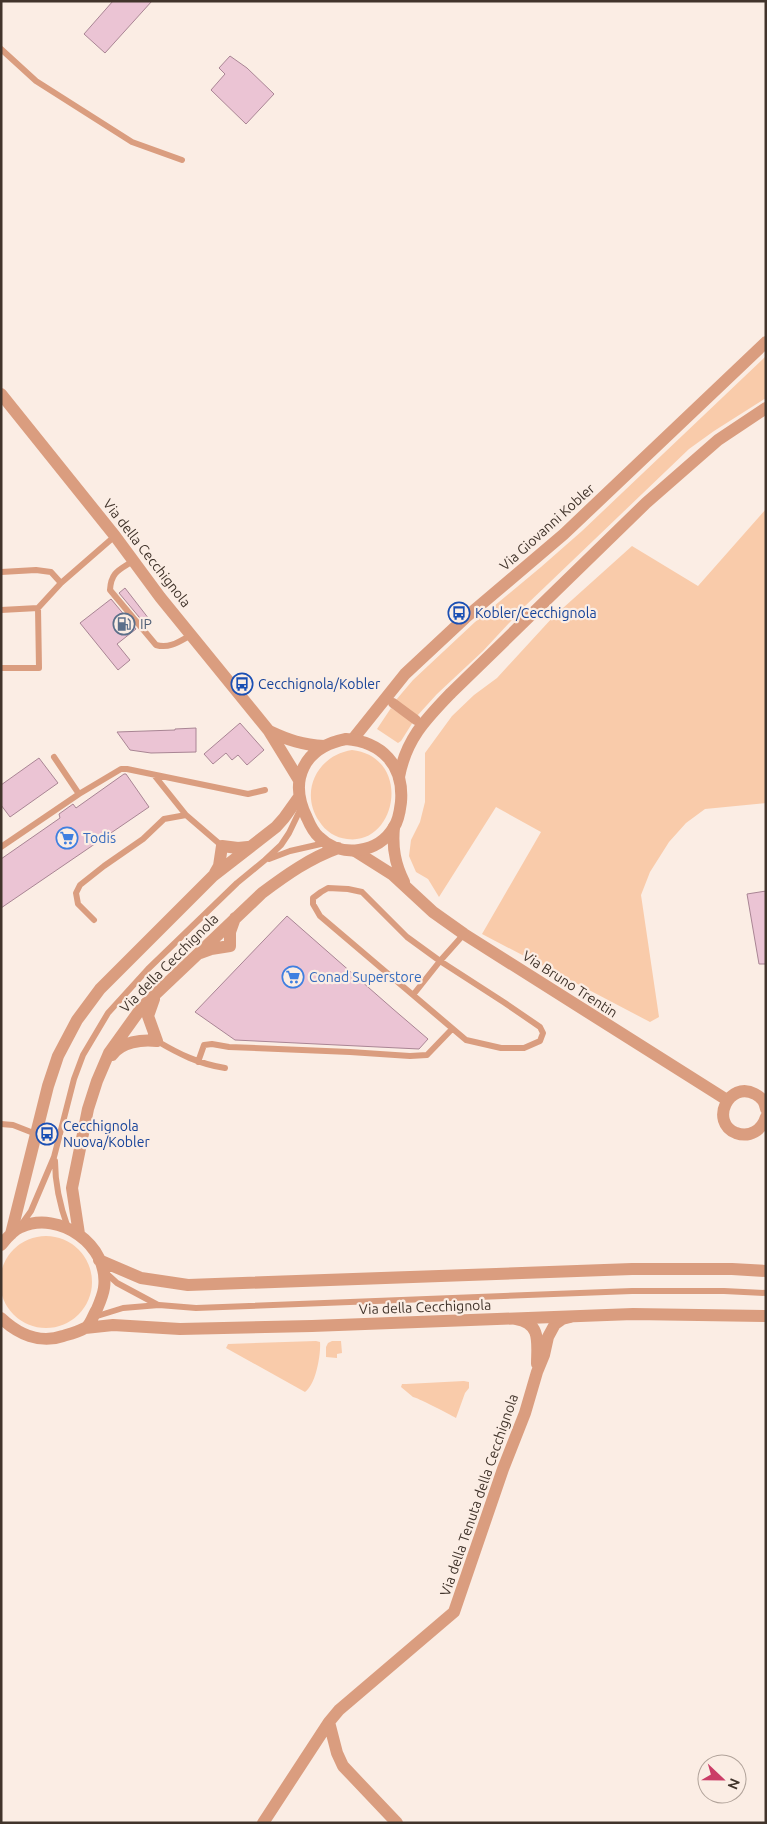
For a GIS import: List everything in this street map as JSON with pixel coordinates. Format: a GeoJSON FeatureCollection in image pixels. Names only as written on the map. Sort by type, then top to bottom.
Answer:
{"type":"FeatureCollection","features":[{"type":"Feature","properties":{"kind":"street","name":"Via Giovanni Kobler"},"geometry":{"type":"LineString","coordinates":[[354,739],[406,674],[465,618],[564,534],[766,342]]}},
{"type":"Feature","properties":{"kind":"street","name":"Via della Cecchignola"},"geometry":{"type":"LineString","coordinates":[[1,394],[269,731],[299,780]]}},
{"type":"Feature","properties":{"kind":"street"},"geometry":{"type":"LineString","coordinates":[[399,776],[392,762],[381,750],[370,744],[354,739],[340,740],[324,746],[308,761],[299,780],[300,802],[312,830],[325,842],[338,848],[355,851],[374,846],[384,840],[394,828],[400,804],[399,776],[404,756],[422,724],[451,693],[646,503],[718,440],[766,408]]}},
{"type":"Feature","properties":{"kind":"street"},"geometry":{"type":"LineString","coordinates":[[393,703],[416,720]]}},
{"type":"Feature","properties":{"kind":"street","name":"Via della Cecchignola"},"geometry":{"type":"LineString","coordinates":[[269,731],[306,745],[324,746]]}},
{"type":"Feature","properties":{"kind":"street"},"geometry":{"type":"LineString","coordinates":[[15,1230],[52,1072],[65,1040],[76,1020],[100,989],[212,876],[276,827],[300,802]]}},
{"type":"Feature","properties":{"kind":"street","name":"Via Bruno Trentin"},"geometry":{"type":"LineString","coordinates":[[394,828],[393,850],[405,884]]}},
{"type":"Feature","properties":{"kind":"street"},"geometry":{"type":"LineString","coordinates":[[212,876],[219,866],[222,846],[232,848],[248,847]]}},
{"type":"Feature","properties":{"kind":"street","name":"Via della Cecchignola"},"geometry":{"type":"LineString","coordinates":[[74,1231],[72,1188],[88,1109],[96,1081],[109,1053],[125,1029],[142,1007],[196,955],[211,949],[230,946],[230,932],[236,916],[262,893],[278,880],[318,855],[338,848]]}},
{"type":"Feature","properties":{"kind":"street","name":"Via Bruno Trentin"},"geometry":{"type":"LineString","coordinates":[[355,851],[381,866],[405,884],[429,909],[464,934],[727,1100]]}},
{"type":"Feature","properties":{"kind":"street"},"geometry":{"type":"LineString","coordinates":[[103,1068],[114,1052],[120,1048],[140,1040],[157,1041],[148,1016],[152,1002],[158,992]]}},
{"type":"Feature","properties":{"kind":"street"},"geometry":{"type":"LineString","coordinates":[[766,1109],[760,1097],[752,1092],[743,1091],[734,1094],[727,1100],[723,1108],[723,1117],[727,1126],[733,1132],[742,1135],[751,1134],[759,1130],[766,1117]]}},
{"type":"Feature","properties":{"kind":"street"},"geometry":{"type":"LineString","coordinates":[[1,1245],[15,1230],[36,1223],[51,1223],[74,1231],[88,1242],[101,1265],[105,1286],[102,1299],[89,1323],[55,1339],[38,1339],[23,1334],[10,1327],[1,1318]]}},
{"type":"Feature","properties":{"kind":"street"},"geometry":{"type":"LineString","coordinates":[[101,1265],[141,1278],[188,1285],[632,1269],[766,1271]]}},
{"type":"Feature","properties":{"kind":"street","name":"Via della Cecchignola"},"geometry":{"type":"LineString","coordinates":[[89,1323],[180,1329],[633,1314],[766,1316]]}},
{"type":"Feature","properties":{"kind":"street","name":"Via della Tenuta della Cecchignola"},"geometry":{"type":"LineString","coordinates":[[263,1823],[330,1722],[350,1699],[391,1667],[454,1612],[500,1477],[525,1413],[548,1337],[555,1324],[562,1319],[574,1317]]}},
{"type":"Feature","properties":{"kind":"street","name":"Via della Tenuta della Cecchignola"},"geometry":{"type":"LineString","coordinates":[[515,1319],[525,1320],[531,1325],[537,1336],[536,1372]]}},
{"type":"Feature","properties":{"kind":"street"},"geometry":{"type":"LineString","coordinates":[[330,1722],[337,1753],[343,1766],[397,1823]]}},
{"type":"Feature","properties":{"kind":"lane"},"geometry":{"type":"LineString","coordinates":[[1,49],[36,81],[132,142],[182,160]]}},
{"type":"Feature","properties":{"kind":"lane"},"geometry":{"type":"LineString","coordinates":[[1,610],[38,608],[62,583],[115,536]]}},
{"type":"Feature","properties":{"kind":"lane"},"geometry":{"type":"LineString","coordinates":[[133,561],[115,573],[111,581],[110,590],[156,645],[164,648],[191,635]]}},
{"type":"Feature","properties":{"kind":"lane"},"geometry":{"type":"LineString","coordinates":[[1,572],[36,570],[51,572],[62,583]]}},
{"type":"Feature","properties":{"kind":"lane"},"geometry":{"type":"LineString","coordinates":[[1,668],[39,668],[38,608]]}},
{"type":"Feature","properties":{"kind":"lane"},"geometry":{"type":"LineString","coordinates":[[54,757],[79,794]]}},
{"type":"Feature","properties":{"kind":"lane"},"geometry":{"type":"LineString","coordinates":[[1,847],[79,794],[121,769],[127,768],[248,794],[266,790]]}},
{"type":"Feature","properties":{"kind":"lane"},"geometry":{"type":"LineString","coordinates":[[154,775],[186,815],[222,846]]}},
{"type":"Feature","properties":{"kind":"lane","name":"Via della Cecchignola"},"geometry":{"type":"LineString","coordinates":[[15,1230],[31,1211],[54,1157],[67,1101],[83,1055],[108,1013],[148,970],[237,883],[265,860],[289,833],[300,802]]}},
{"type":"Feature","properties":{"kind":"lane"},"geometry":{"type":"LineString","coordinates":[[94,920],[78,904],[76,892],[80,885],[143,839],[164,820],[174,816],[186,815]]}},
{"type":"Feature","properties":{"kind":"lane","name":"Via della Cecchignola"},"geometry":{"type":"LineString","coordinates":[[265,860],[325,842]]}},
{"type":"Feature","properties":{"kind":"lane"},"geometry":{"type":"LineString","coordinates":[[328,888],[362,892],[407,937],[440,961],[540,1027],[543,1033],[540,1041],[524,1048],[501,1048],[466,1040],[320,916],[313,904],[313,898],[328,888]]}},
{"type":"Feature","properties":{"kind":"lane"},"geometry":{"type":"LineString","coordinates":[[412,995],[464,934]]}},
{"type":"Feature","properties":{"kind":"lane"},"geometry":{"type":"LineString","coordinates":[[198,1062],[204,1046],[212,1044],[229,1047],[410,1056],[427,1055],[452,1029]]}},
{"type":"Feature","properties":{"kind":"lane"},"geometry":{"type":"LineString","coordinates":[[157,1041],[176,1053],[198,1062],[224,1068]]}},
{"type":"Feature","properties":{"kind":"lane"},"geometry":{"type":"LineString","coordinates":[[1,1124],[36,1134]]}},
{"type":"Feature","properties":{"kind":"lane","name":"Via della Cecchignola"},"geometry":{"type":"LineString","coordinates":[[54,1157],[59,1204],[74,1231]]}},
{"type":"Feature","properties":{"kind":"lane","name":"Via della Cecchignola"},"geometry":{"type":"LineString","coordinates":[[101,1265],[117,1284],[159,1306]]}},
{"type":"Feature","properties":{"kind":"lane","name":"Via della Cecchignola"},"geometry":{"type":"LineString","coordinates":[[89,1323],[123,1308],[159,1306],[206,1307],[632,1291],[766,1293]]}},
{"type":"Feature","properties":{"kind":"shaded area"},"geometry":{"type":"Polygon","coordinates":[[[766,356],[766,398],[689,449],[524,607],[483,651],[437,694],[417,716],[396,700],[413,680],[475,622],[582,531],[766,356]]]}},
{"type":"Feature","properties":{"kind":"shaded area"},"geometry":{"type":"Polygon","coordinates":[[[766,509],[766,803],[705,809],[686,823],[669,842],[650,872],[641,895],[659,1017],[650,1022],[482,934],[541,832],[496,807],[439,897],[428,879],[416,872],[409,856],[411,840],[420,822],[425,802],[425,753],[452,716],[474,695],[497,678],[553,617],[632,546],[698,586],[766,509]]]}},
{"type":"Feature","properties":{"kind":"shaded area"},"geometry":{"type":"Polygon","coordinates":[[[391,708],[413,722],[398,743],[377,729],[391,708]]]}},
{"type":"Feature","properties":{"kind":"shaded area"},"geometry":{"type":"Polygon","coordinates":[[[352,750],[371,756],[384,768],[390,783],[391,800],[387,816],[377,829],[364,837],[347,839],[335,836],[324,828],[313,810],[311,798],[315,776],[321,767],[340,753],[352,750]]]}},
{"type":"Feature","properties":{"kind":"shaded area"},"geometry":{"type":"Polygon","coordinates":[[[46,1236],[64,1239],[79,1249],[89,1264],[92,1282],[89,1300],[79,1315],[64,1325],[46,1328],[28,1325],[13,1315],[3,1300],[0,1282],[3,1264],[13,1249],[28,1239],[46,1236]]]}},
{"type":"Feature","properties":{"kind":"shaded area"},"geometry":{"type":"Polygon","coordinates":[[[332,1341],[341,1341],[342,1353],[337,1354],[337,1358],[326,1357],[326,1347],[332,1341]]]}},
{"type":"Feature","properties":{"kind":"shaded area"},"geometry":{"type":"Polygon","coordinates":[[[320,1342],[317,1369],[312,1383],[305,1392],[226,1348],[228,1344],[320,1342]]]}},
{"type":"Feature","properties":{"kind":"shaded area"},"geometry":{"type":"Polygon","coordinates":[[[469,1382],[469,1388],[465,1393],[456,1418],[413,1397],[401,1387],[402,1384],[469,1382]]]}},
{"type":"Feature","properties":{"kind":"building"},"geometry":{"type":"Polygon","coordinates":[[[113,1],[152,1],[105,53],[84,34],[113,1]]]}},
{"type":"Feature","properties":{"kind":"building"},"geometry":{"type":"Polygon","coordinates":[[[230,56],[247,68],[274,94],[246,124],[211,90],[225,74],[219,68],[230,56]]]}},
{"type":"Feature","properties":{"kind":"building"},"geometry":{"type":"Polygon","coordinates":[[[125,588],[149,619],[144,623],[119,593],[125,588]]]}},
{"type":"Feature","properties":{"kind":"building"},"geometry":{"type":"Polygon","coordinates":[[[111,599],[136,629],[117,644],[130,660],[118,670],[80,623],[111,599]]]}},
{"type":"Feature","properties":{"kind":"building"},"geometry":{"type":"Polygon","coordinates":[[[240,723],[264,750],[247,765],[238,755],[232,760],[226,753],[213,764],[204,754],[240,723]]]}},
{"type":"Feature","properties":{"kind":"building"},"geometry":{"type":"Polygon","coordinates":[[[196,728],[196,752],[151,753],[130,750],[117,732],[175,730],[196,728]]]}},
{"type":"Feature","properties":{"kind":"building"},"geometry":{"type":"Polygon","coordinates":[[[39,758],[58,783],[10,817],[1,805],[1,785],[39,758]]]}},
{"type":"Feature","properties":{"kind":"building","name":"Todis"},"geometry":{"type":"Polygon","coordinates":[[[126,774],[149,807],[1,908],[1,859],[60,818],[59,814],[73,804],[76,808],[126,774]]]}},
{"type":"Feature","properties":{"kind":"building"},"geometry":{"type":"Polygon","coordinates":[[[766,891],[766,964],[759,964],[747,894],[766,891]]]}},
{"type":"Feature","properties":{"kind":"building","name":"Conad Superstore"},"geometry":{"type":"Polygon","coordinates":[[[287,916],[428,1039],[419,1049],[235,1040],[195,1012],[287,916]]]}},
{"type":"Feature","properties":{"kind":"place","name":"Kobler/Cecchignola"},"geometry":{"type":"Point","coordinates":[459,613]}},
{"type":"Feature","properties":{"kind":"place","name":"IP"},"geometry":{"type":"Point","coordinates":[124,624]}},
{"type":"Feature","properties":{"kind":"place","name":"Cecchignola/Kobler"},"geometry":{"type":"Point","coordinates":[242,684]}},
{"type":"Feature","properties":{"kind":"place","name":"Todis"},"geometry":{"type":"Point","coordinates":[67,838]}},
{"type":"Feature","properties":{"kind":"place","name":"Conad Superstore"},"geometry":{"type":"Point","coordinates":[293,977]}},
{"type":"Feature","properties":{"kind":"place","name":"Cecchignola Nuova/Kobler"},"geometry":{"type":"Point","coordinates":[47,1134]}}]}
